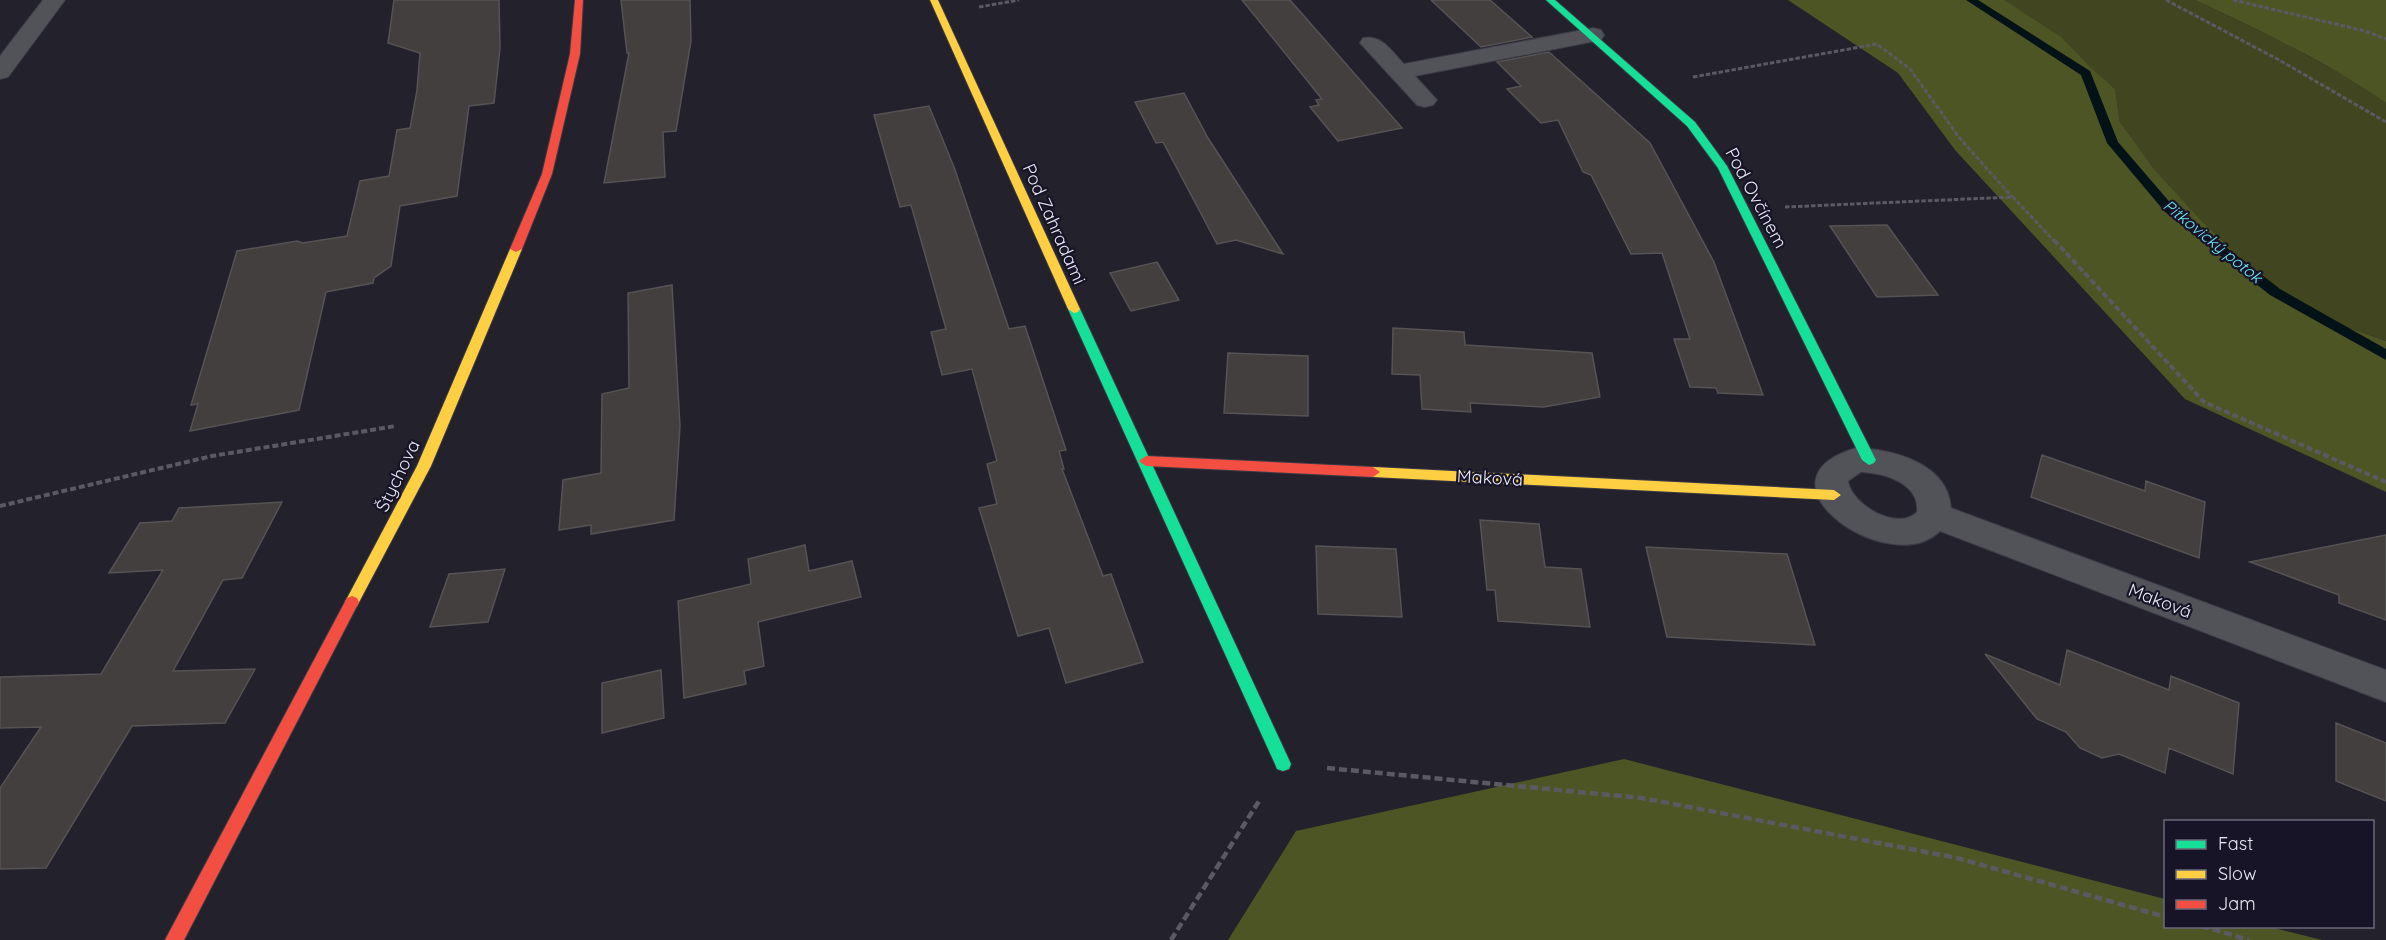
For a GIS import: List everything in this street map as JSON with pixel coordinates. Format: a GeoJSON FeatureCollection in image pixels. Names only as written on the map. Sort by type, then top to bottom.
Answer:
{"type":"FeatureCollection","features":[{"type":"Feature","properties":{"kind":"street"},"geometry":{"type":"LineString","coordinates":[[0,72],[54,0]]}},
{"type":"Feature","properties":{"kind":"street","name":"Štychova"},"geometry":{"type":"LineString","coordinates":[[174,940],[424,466],[445,418],[547,174],[575,54],[579,0]]}},
{"type":"Feature","properties":{"kind":"street","name":"Pod Zahradami"},"geometry":{"type":"LineString","coordinates":[[934,0],[1068,300],[1146,461],[1283,764]]}},
{"type":"Feature","properties":{"kind":"street","name":"Pod Ovčínem"},"geometry":{"type":"LineString","coordinates":[[1550,0],[1593,35],[1691,124],[1723,168],[1869,460]]}},
{"type":"Feature","properties":{"kind":"street"},"geometry":{"type":"LineString","coordinates":[[1398,72],[1593,35]]}},
{"type":"Feature","properties":{"kind":"street"},"geometry":{"type":"LineString","coordinates":[[1371,43],[1425,100]]}},
{"type":"Feature","properties":{"kind":"street"},"geometry":{"type":"LineString","coordinates":[[1856,460],[1869,460],[1884,462],[1913,475],[1932,495],[1934,515],[1929,523],[1921,529],[1894,532],[1851,515],[1834,495],[1831,486],[1832,477],[1837,469],[1856,460]]}},
{"type":"Feature","properties":{"kind":"street","name":"Maková"},"geometry":{"type":"LineString","coordinates":[[1146,461],[1834,495]]}},
{"type":"Feature","properties":{"kind":"street","name":"Maková"},"geometry":{"type":"LineString","coordinates":[[1934,515],[2386,686]]}},
{"type":"Feature","properties":{"kind":"path"},"geometry":{"type":"LineString","coordinates":[[2166,0],[2279,60],[2386,122]]}},
{"type":"Feature","properties":{"kind":"path"},"geometry":{"type":"LineString","coordinates":[[2233,0],[2365,31],[2386,39]]}},
{"type":"Feature","properties":{"kind":"path"},"geometry":{"type":"LineString","coordinates":[[1647,85],[1877,44],[1910,69],[1958,136],[2204,402],[2386,482]]}},
{"type":"Feature","properties":{"kind":"path"},"geometry":{"type":"LineString","coordinates":[[1743,209],[2013,197]]}},
{"type":"Feature","properties":{"kind":"path"},"geometry":{"type":"LineString","coordinates":[[0,506],[212,456],[445,418]]}},
{"type":"Feature","properties":{"kind":"path"},"geometry":{"type":"LineString","coordinates":[[1171,940],[1283,764],[1642,798],[1957,858],[2164,916]]}},
{"type":"Feature","properties":{"kind":"path"},"geometry":{"type":"LineString","coordinates":[[2205,928],[2249,940]]}},
{"type":"Feature","properties":{"kind":"green space"},"geometry":{"type":"Polygon","coordinates":[[[1788,0],[2004,0],[2061,37],[2115,89],[2120,122],[2155,170],[2201,220],[2255,272],[2327,320],[2386,341],[2386,492],[2185,399],[1955,150],[1898,73],[1788,0]]]}},
{"type":"Feature","properties":{"kind":"green space"},"geometry":{"type":"Polygon","coordinates":[[[2004,0],[2195,0],[2283,42],[2358,83],[2386,103],[2386,341],[2327,320],[2255,272],[2201,220],[2155,170],[2120,122],[2115,89],[2004,0]]]}},
{"type":"Feature","properties":{"kind":"green space"},"geometry":{"type":"Polygon","coordinates":[[[2195,0],[2386,0],[2386,103],[2317,60],[2195,0]]]}},
{"type":"Feature","properties":{"kind":"green space"},"geometry":{"type":"Polygon","coordinates":[[[1624,759],[2164,899],[2164,928],[2274,928],[2322,940],[1228,940],[1296,831],[1624,759]]]}},
{"type":"Feature","properties":{"kind":"building"},"geometry":{"type":"Polygon","coordinates":[[[394,0],[499,0],[500,48],[494,103],[469,106],[457,196],[400,206],[391,266],[374,278],[373,283],[326,292],[299,410],[190,431],[198,404],[191,405],[237,251],[297,241],[303,243],[347,236],[360,181],[389,176],[397,130],[410,128],[417,90],[420,53],[388,43],[394,0]]]}},
{"type":"Feature","properties":{"kind":"building"},"geometry":{"type":"Polygon","coordinates":[[[621,0],[690,0],[691,41],[676,131],[663,132],[665,177],[604,183],[629,53],[627,53],[621,0]]]}},
{"type":"Feature","properties":{"kind":"building"},"geometry":{"type":"Polygon","coordinates":[[[1242,0],[1290,0],[1402,128],[1338,141],[1310,107],[1319,105],[1316,100],[1322,99],[1242,0]]]}},
{"type":"Feature","properties":{"kind":"building"},"geometry":{"type":"Polygon","coordinates":[[[1431,0],[1490,0],[1532,37],[1481,47],[1431,0]]]}},
{"type":"Feature","properties":{"kind":"building"},"geometry":{"type":"Polygon","coordinates":[[[1549,52],[1650,143],[1714,262],[1763,395],[1718,393],[1716,388],[1690,387],[1674,339],[1690,339],[1662,253],[1631,254],[1591,175],[1583,172],[1558,120],[1541,123],[1507,89],[1521,86],[1497,62],[1549,52]]]}},
{"type":"Feature","properties":{"kind":"building"},"geometry":{"type":"Polygon","coordinates":[[[1184,93],[1208,138],[1283,254],[1236,240],[1217,244],[1163,142],[1156,143],[1135,102],[1184,93]]]}},
{"type":"Feature","properties":{"kind":"building"},"geometry":{"type":"Polygon","coordinates":[[[929,106],[954,167],[1009,329],[1025,326],[1066,450],[1059,451],[1064,469],[1062,469],[1103,576],[1111,574],[1143,662],[1066,683],[1049,628],[1018,636],[979,508],[997,504],[987,464],[997,461],[972,369],[942,375],[931,332],[946,329],[911,205],[900,207],[874,115],[929,106]]]}},
{"type":"Feature","properties":{"kind":"building"},"geometry":{"type":"Polygon","coordinates":[[[1887,225],[1938,295],[1877,297],[1830,226],[1887,225]]]}},
{"type":"Feature","properties":{"kind":"building"},"geometry":{"type":"Polygon","coordinates":[[[1157,262],[1179,300],[1131,311],[1110,273],[1157,262]]]}},
{"type":"Feature","properties":{"kind":"building"},"geometry":{"type":"Polygon","coordinates":[[[672,285],[680,426],[674,520],[591,534],[591,525],[559,530],[563,480],[601,473],[602,394],[629,388],[628,293],[672,285]]]}},
{"type":"Feature","properties":{"kind":"building"},"geometry":{"type":"Polygon","coordinates":[[[1393,328],[1464,332],[1465,345],[1592,353],[1600,397],[1544,407],[1470,403],[1471,412],[1422,409],[1420,375],[1392,374],[1393,328]]]}},
{"type":"Feature","properties":{"kind":"building"},"geometry":{"type":"Polygon","coordinates":[[[1228,353],[1308,356],[1308,416],[1224,413],[1228,353]]]}},
{"type":"Feature","properties":{"kind":"building"},"geometry":{"type":"Polygon","coordinates":[[[2042,455],[2145,491],[2146,481],[2205,502],[2199,558],[2031,497],[2042,455]]]}},
{"type":"Feature","properties":{"kind":"building"},"geometry":{"type":"Polygon","coordinates":[[[282,502],[242,578],[223,580],[173,671],[255,669],[225,723],[132,726],[46,868],[0,869],[0,788],[41,727],[0,728],[0,677],[101,674],[163,570],[109,573],[140,523],[172,521],[179,508],[282,502]]]}},
{"type":"Feature","properties":{"kind":"building"},"geometry":{"type":"Polygon","coordinates":[[[1480,520],[1539,524],[1545,567],[1581,569],[1590,627],[1498,621],[1495,590],[1487,590],[1480,520]]]}},
{"type":"Feature","properties":{"kind":"building"},"geometry":{"type":"Polygon","coordinates":[[[2386,535],[2386,620],[2339,603],[2339,595],[2250,562],[2386,535]]]}},
{"type":"Feature","properties":{"kind":"building"},"geometry":{"type":"Polygon","coordinates":[[[805,545],[809,571],[852,561],[861,597],[758,622],[764,666],[744,671],[746,684],[684,698],[678,601],[751,584],[748,559],[805,545]]]}},
{"type":"Feature","properties":{"kind":"building"},"geometry":{"type":"Polygon","coordinates":[[[1316,546],[1396,549],[1402,617],[1318,614],[1316,546]]]}},
{"type":"Feature","properties":{"kind":"building"},"geometry":{"type":"Polygon","coordinates":[[[1646,547],[1787,554],[1815,645],[1667,637],[1646,547]]]}},
{"type":"Feature","properties":{"kind":"building"},"geometry":{"type":"Polygon","coordinates":[[[505,569],[488,622],[430,627],[449,574],[505,569]]]}},
{"type":"Feature","properties":{"kind":"building"},"geometry":{"type":"Polygon","coordinates":[[[2067,650],[2169,690],[2171,676],[2239,703],[2233,774],[2169,748],[2165,773],[2119,754],[2102,758],[2080,748],[2066,732],[2037,719],[1985,654],[2060,685],[2067,650]]]}},
{"type":"Feature","properties":{"kind":"building"},"geometry":{"type":"Polygon","coordinates":[[[661,670],[664,718],[602,733],[602,683],[661,670]]]}},
{"type":"Feature","properties":{"kind":"building"},"geometry":{"type":"Polygon","coordinates":[[[2336,723],[2386,743],[2386,801],[2336,781],[2336,723]]]}},
{"type":"Feature","properties":{"kind":"waterway","name":"Pitkovický potok"},"geometry":{"type":"LineString","coordinates":[[1971,0],[2086,73],[2113,143],[2169,209],[2275,292],[2386,355]]}},
{"type":"Feature","properties":{"kind":"traffic: fast"},"geometry":{"type":"LineString","coordinates":[[1550,0],[1691,124],[1723,168],[1869,460]]}},
{"type":"Feature","properties":{"kind":"traffic: fast"},"geometry":{"type":"LineString","coordinates":[[1074,309],[1283,764]]}},
{"type":"Feature","properties":{"kind":"traffic: slow"},"geometry":{"type":"LineString","coordinates":[[934,0],[1074,309]]}},
{"type":"Feature","properties":{"kind":"traffic: slow"},"geometry":{"type":"LineString","coordinates":[[352,602],[424,466],[516,249]]}},
{"type":"Feature","properties":{"kind":"traffic: slow"},"geometry":{"type":"LineString","coordinates":[[1373,472],[1834,495]]}},
{"type":"Feature","properties":{"kind":"traffic: jam"},"geometry":{"type":"LineString","coordinates":[[516,249],[547,174],[575,54],[579,0]]}},
{"type":"Feature","properties":{"kind":"traffic: jam"},"geometry":{"type":"LineString","coordinates":[[1146,461],[1373,472]]}},
{"type":"Feature","properties":{"kind":"traffic: jam"},"geometry":{"type":"LineString","coordinates":[[174,940],[352,602]]}}]}
